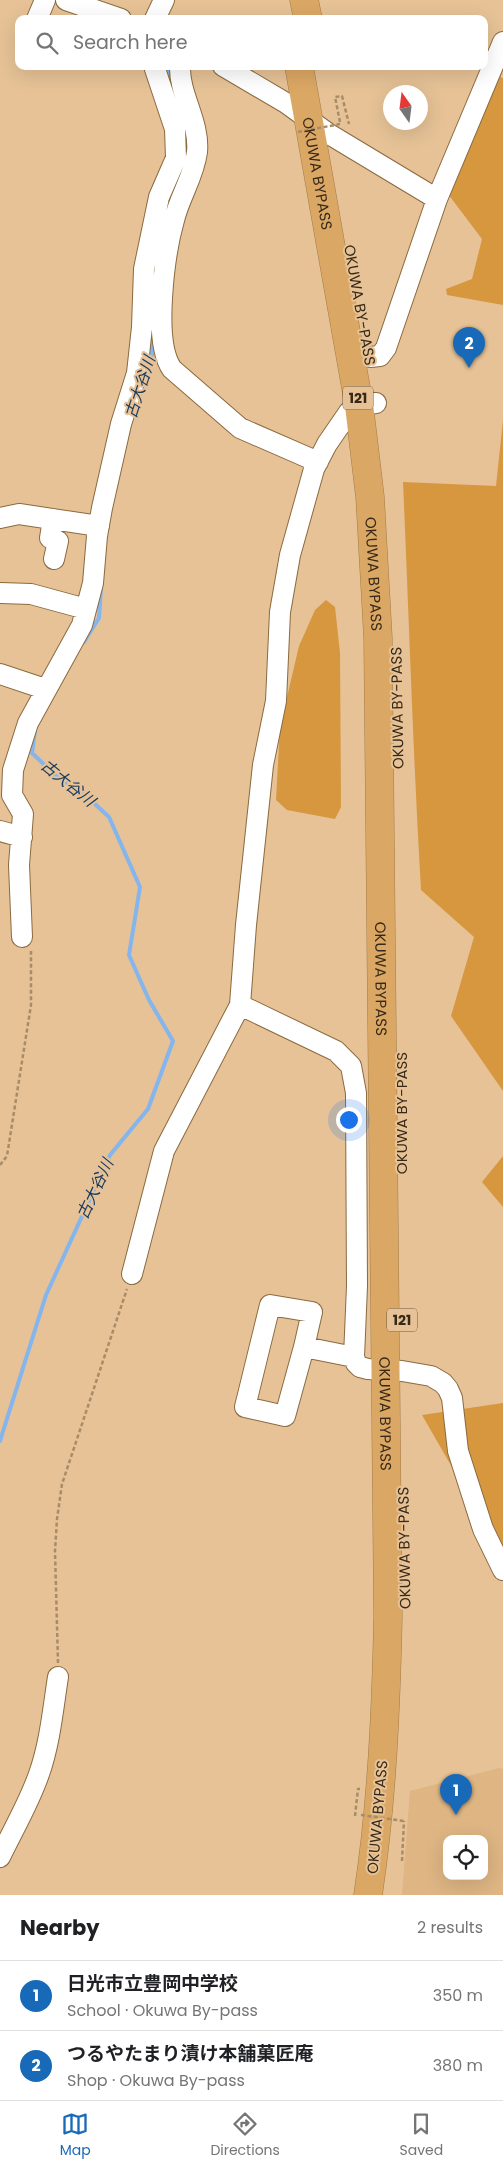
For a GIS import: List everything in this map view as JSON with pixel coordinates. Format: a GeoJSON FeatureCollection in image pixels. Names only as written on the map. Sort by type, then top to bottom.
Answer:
{"type":"FeatureCollection","features":[{"type":"Feature","properties":{"kind":"highway"},"geometry":{"type":"LineString","coordinates":[[287,0],[289,15]]}},
{"type":"Feature","properties":{"kind":"highway"},"geometry":{"type":"LineString","coordinates":[[304,0],[307,15]]}},
{"type":"Feature","properties":{"kind":"highway","name":"OKUWA BYPASS"},"geometry":{"type":"LineString","coordinates":[[301,70],[325,127],[368,404],[370,497],[378,638],[389,739],[394,1370],[387,1655],[378,1820],[368,1895]]}},
{"type":"Feature","properties":{"kind":"highway","name":"OKUWA BY-PASS"},"geometry":{"type":"LineString","coordinates":[[318,70],[325,127],[370,357],[368,404]]}},
{"type":"Feature","properties":{"kind":"highway","name":"OKUWA BY-PASS"},"geometry":{"type":"LineString","coordinates":[[386,1895],[399,1780],[404,1657],[394,1370]]}},
{"type":"Feature","properties":{"kind":"street"},"geometry":{"type":"LineString","coordinates":[[39,15],[45,0]]}},
{"type":"Feature","properties":{"kind":"street"},"geometry":{"type":"LineString","coordinates":[[66,0],[109,15]]}},
{"type":"Feature","properties":{"kind":"street"},"geometry":{"type":"LineString","coordinates":[[157,15],[164,0]]}},
{"type":"Feature","properties":{"kind":"street"},"geometry":{"type":"LineString","coordinates":[[370,357],[380,356],[386,348],[437,199],[503,42]]}},
{"type":"Feature","properties":{"kind":"street"},"geometry":{"type":"LineString","coordinates":[[22,937],[19,865],[23,814],[12,795],[14,770],[28,723],[45,689],[82,625],[93,583],[99,526],[121,424],[137,373],[142,327],[144,268],[159,197],[176,158],[175,129],[155,70]]}},
{"type":"Feature","properties":{"kind":"street"},"geometry":{"type":"LineString","coordinates":[[181,70],[195,124],[197,149],[194,166],[174,218],[166,255],[162,301],[164,349],[167,362],[172,369],[240,428],[318,462]]}},
{"type":"Feature","properties":{"kind":"street"},"geometry":{"type":"LineString","coordinates":[[230,70],[325,127],[437,199]]}},
{"type":"Feature","properties":{"kind":"street"},"geometry":{"type":"LineString","coordinates":[[132,1274],[164,1151],[240,1005],[246,926],[263,765],[276,701],[280,612],[290,555],[314,469],[327,444],[349,412],[368,404]]}},
{"type":"Feature","properties":{"kind":"street"},"geometry":{"type":"LineString","coordinates":[[0,518],[20,514],[99,526]]}},
{"type":"Feature","properties":{"kind":"street"},"geometry":{"type":"LineString","coordinates":[[53,519],[50,538],[58,541],[54,559]]}},
{"type":"Feature","properties":{"kind":"street"},"geometry":{"type":"LineString","coordinates":[[0,594],[31,594],[86,609]]}},
{"type":"Feature","properties":{"kind":"street"},"geometry":{"type":"LineString","coordinates":[[0,674],[45,689]]}},
{"type":"Feature","properties":{"kind":"street"},"geometry":{"type":"LineString","coordinates":[[0,831],[22,837]]}},
{"type":"Feature","properties":{"kind":"street"},"geometry":{"type":"LineString","coordinates":[[240,1005],[336,1051],[351,1066],[356,1102],[358,1286],[354,1357],[356,1364],[360,1367],[431,1376],[448,1388],[452,1398],[458,1451],[483,1529],[503,1570]]}},
{"type":"Feature","properties":{"kind":"street"},"geometry":{"type":"LineString","coordinates":[[270,1305],[312,1312],[304,1347],[285,1416],[245,1407],[270,1305]]}},
{"type":"Feature","properties":{"kind":"street"},"geometry":{"type":"LineString","coordinates":[[304,1347],[354,1357]]}},
{"type":"Feature","properties":{"kind":"street"},"geometry":{"type":"LineString","coordinates":[[0,1857],[23,1812],[40,1772],[51,1725],[58,1676]]}},
{"type":"Feature","properties":{"kind":"path"},"geometry":{"type":"LineString","coordinates":[[342,96],[325,127],[335,97],[342,96]]}},
{"type":"Feature","properties":{"kind":"path"},"geometry":{"type":"LineString","coordinates":[[0,1165],[7,1156],[31,1005],[30,950],[22,937]]}},
{"type":"Feature","properties":{"kind":"path"},"geometry":{"type":"LineString","coordinates":[[58,1676],[55,1550],[62,1484],[132,1274]]}},
{"type":"Feature","properties":{"kind":"path"},"geometry":{"type":"LineString","coordinates":[[361,1815],[404,1821],[402,1861]]}},
{"type":"Feature","properties":{"kind":"shaded area"},"geometry":{"type":"Polygon","coordinates":[[[500,77],[503,78],[503,305],[447,295],[446,289],[472,279],[482,239],[448,194],[500,77]]]}},
{"type":"Feature","properties":{"kind":"shaded area"},"geometry":{"type":"Polygon","coordinates":[[[503,420],[503,1091],[451,1016],[474,937],[421,890],[403,482],[496,486],[503,420]]]}},
{"type":"Feature","properties":{"kind":"shaded area"},"geometry":{"type":"Polygon","coordinates":[[[326,600],[335,607],[340,653],[341,807],[335,819],[287,810],[276,800],[280,727],[299,646],[315,610],[326,600]]]}},
{"type":"Feature","properties":{"kind":"shaded area"},"geometry":{"type":"Polygon","coordinates":[[[503,1156],[503,1207],[482,1182],[503,1156]]]}},
{"type":"Feature","properties":{"kind":"shaded area"},"geometry":{"type":"Polygon","coordinates":[[[503,1403],[503,1556],[422,1415],[503,1403]]]}},
{"type":"Feature","properties":{"kind":"shaded area"},"geometry":{"type":"Polygon","coordinates":[[[499,1768],[503,1769],[503,1895],[402,1895],[410,1791],[499,1768]]]}},
{"type":"Feature","properties":{"kind":"waterway","name":"古大谷川"},"geometry":{"type":"LineString","coordinates":[[169,70],[171,79]]}},
{"type":"Feature","properties":{"kind":"waterway","name":"古大谷川"},"geometry":{"type":"LineString","coordinates":[[166,212],[175,185]]}},
{"type":"Feature","properties":{"kind":"waterway","name":"古大谷川"},"geometry":{"type":"LineString","coordinates":[[146,374],[152,359],[152,330]]}},
{"type":"Feature","properties":{"kind":"waterway","name":"古大谷川"},"geometry":{"type":"LineString","coordinates":[[84,642],[99,618],[101,588]]}},
{"type":"Feature","properties":{"kind":"waterway","name":"古大谷川"},"geometry":{"type":"LineString","coordinates":[[0,1441],[46,1295],[110,1155],[148,1109],[173,1041],[149,1000],[129,955],[140,887],[109,817],[82,792],[57,777],[32,753],[35,731]]}},
{"type":"Feature","properties":{"kind":"place","name":"つるやたまり漬け本舗菓匠庵"},"geometry":{"type":"Point","coordinates":[469,368]}},
{"type":"Feature","properties":{"kind":"place","name":"日光市立豊岡中学校"},"geometry":{"type":"Point","coordinates":[456,1815]}}]}
